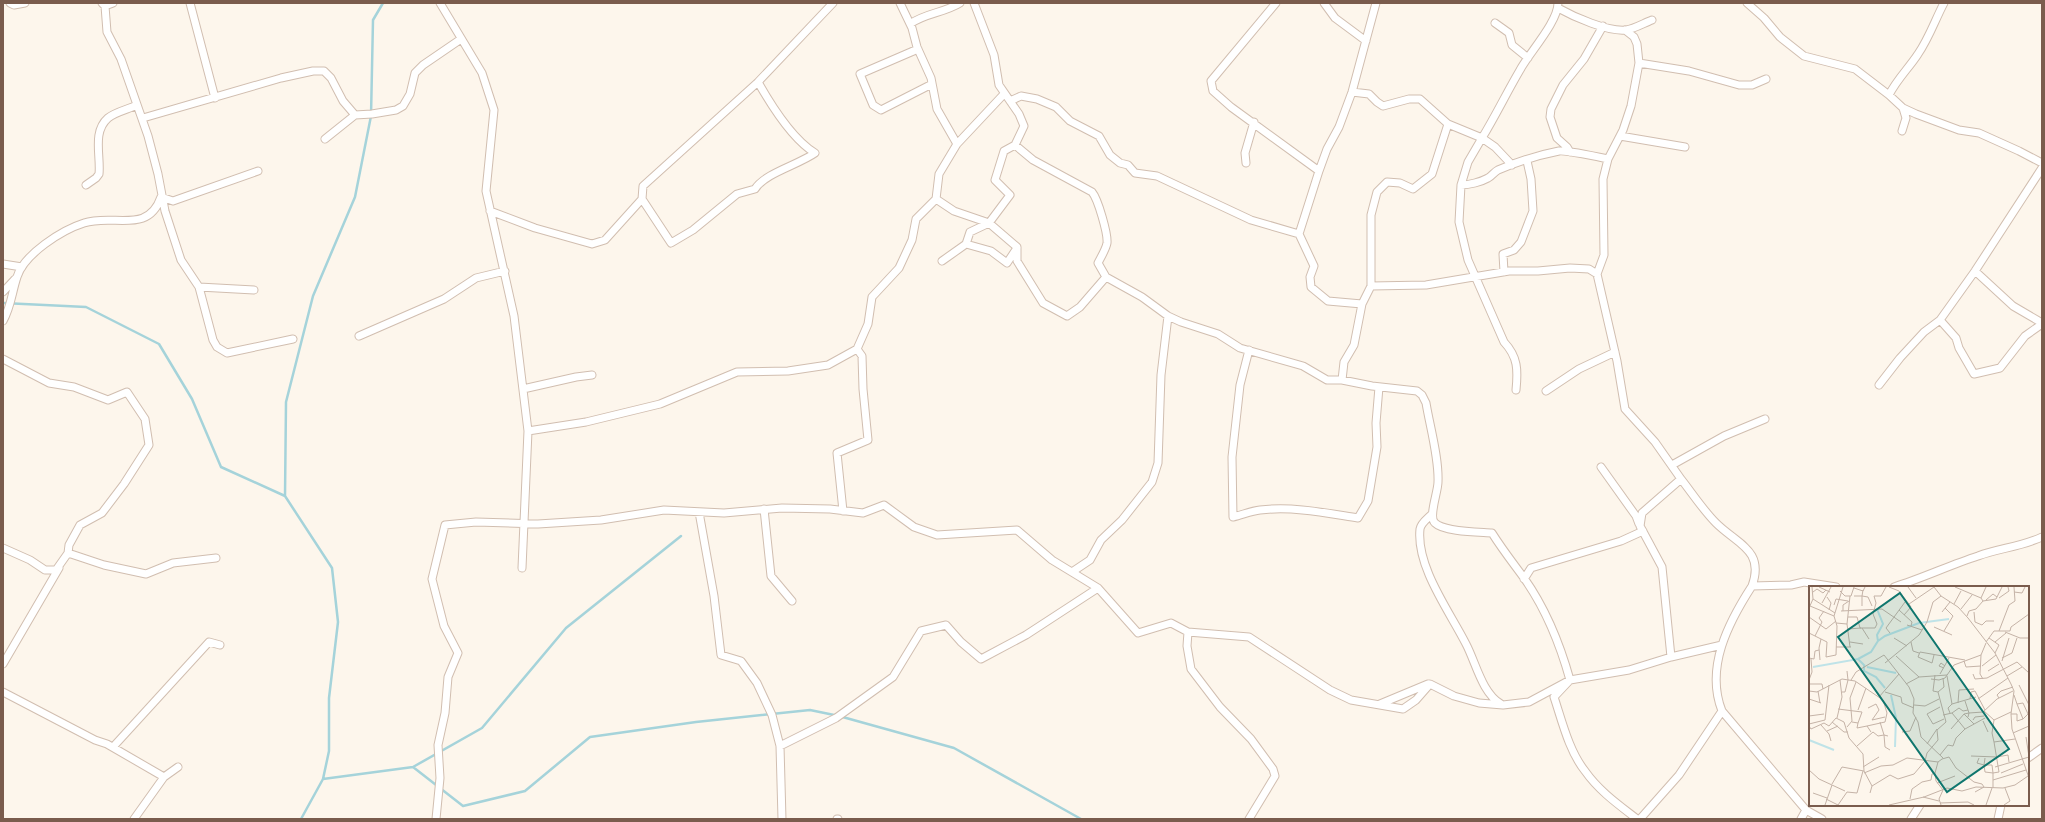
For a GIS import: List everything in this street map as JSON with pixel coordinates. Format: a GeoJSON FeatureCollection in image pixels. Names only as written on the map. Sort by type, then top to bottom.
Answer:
{"type":"FeatureCollection","features":[{"type":"Feature","properties":{"kind":"street"},"geometry":{"type":"LineString","coordinates":[[10,3],[14,5],[25,3]]}},
{"type":"Feature","properties":{"kind":"street"},"geometry":{"type":"LineString","coordinates":[[113,3],[103,5],[107,32],[121,59],[143,118],[157,169],[161,197],[181,260],[199,287],[213,340],[217,347],[227,353],[293,339]]}},
{"type":"Feature","properties":{"kind":"street"},"geometry":{"type":"LineString","coordinates":[[190,3],[215,98]]}},
{"type":"Feature","properties":{"kind":"street"},"geometry":{"type":"LineString","coordinates":[[440,3],[482,73],[494,110],[486,170],[486,191],[514,316],[528,430],[522,568]]}},
{"type":"Feature","properties":{"kind":"street"},"geometry":{"type":"LineString","coordinates":[[758,82],[779,115],[808,149],[815,153],[802,162],[762,180],[755,189],[737,194],[693,230],[671,243],[642,199],[643,186],[758,82],[833,3]]}},
{"type":"Feature","properties":{"kind":"street"},"geometry":{"type":"LineString","coordinates":[[900,3],[910,24],[918,50],[932,84],[937,109],[957,144]]}},
{"type":"Feature","properties":{"kind":"street"},"geometry":{"type":"LineString","coordinates":[[910,24],[919,17],[952,8],[960,3]]}},
{"type":"Feature","properties":{"kind":"street"},"geometry":{"type":"LineString","coordinates":[[942,261],[966,244],[970,232],[989,223],[1010,195],[995,180],[1004,151],[1015,145],[1024,126],[1019,114],[1004,94],[1000,85],[994,54],[974,3]]}},
{"type":"Feature","properties":{"kind":"street"},"geometry":{"type":"LineString","coordinates":[[1276,3],[1211,80],[1213,91],[1319,172]]}},
{"type":"Feature","properties":{"kind":"street"},"geometry":{"type":"LineString","coordinates":[[1324,3],[1335,18],[1366,41]]}},
{"type":"Feature","properties":{"kind":"street"},"geometry":{"type":"LineString","coordinates":[[1362,304],[1328,301],[1311,287],[1310,277],[1314,266],[1300,234],[1327,149],[1339,127],[1352,92],[1376,3]]}},
{"type":"Feature","properties":{"kind":"street"},"geometry":{"type":"LineString","coordinates":[[1747,3],[1764,18],[1780,37],[1804,56],[1855,69],[1889,95],[1903,108],[1959,130],[1979,134],[2019,150],[2042,163]]}},
{"type":"Feature","properties":{"kind":"street"},"geometry":{"type":"LineString","coordinates":[[1889,95],[1899,77],[1918,55],[1930,35],[1944,3]]}},
{"type":"Feature","properties":{"kind":"street"},"geometry":{"type":"LineString","coordinates":[[1516,390],[1516,358],[1504,342],[1468,260],[1459,222],[1461,185],[1468,162],[1537,45],[1558,6],[1574,17],[1603,26],[1625,30],[1634,37],[1637,44],[1639,63],[1630,106],[1620,136],[1608,159],[1603,179],[1604,255],[1597,274],[1615,352],[1625,409],[1655,442],[1716,523],[1752,554],[1756,574],[1752,586],[1733,615],[1722,645],[1717,661],[1716,697],[1722,711],[1806,810],[1822,819]]}},
{"type":"Feature","properties":{"kind":"street"},"geometry":{"type":"LineString","coordinates":[[1625,30],[1652,20]]}},
{"type":"Feature","properties":{"kind":"street"},"geometry":{"type":"LineString","coordinates":[[1495,22],[1509,33],[1512,45],[1528,58]]}},
{"type":"Feature","properties":{"kind":"street"},"geometry":{"type":"LineString","coordinates":[[1570,152],[1567,147],[1556,138],[1550,117],[1552,109],[1563,85],[1584,58],[1603,26]]}},
{"type":"Feature","properties":{"kind":"street"},"geometry":{"type":"LineString","coordinates":[[325,139],[355,115],[396,110],[403,106],[410,94],[415,73],[461,39]]}},
{"type":"Feature","properties":{"kind":"street"},"geometry":{"type":"LineString","coordinates":[[918,50],[860,74],[874,105],[881,110],[932,84]]}},
{"type":"Feature","properties":{"kind":"street"},"geometry":{"type":"LineString","coordinates":[[1639,63],[1689,71],[1739,85],[1752,85],[1766,79]]}},
{"type":"Feature","properties":{"kind":"street"},"geometry":{"type":"LineString","coordinates":[[143,118],[281,78],[313,71],[324,71],[331,78],[343,101],[355,115]]}},
{"type":"Feature","properties":{"kind":"street"},"geometry":{"type":"LineString","coordinates":[[1352,92],[1369,94],[1383,106],[1409,99],[1420,100],[1448,124],[1482,138],[1495,147],[1512,165]]}},
{"type":"Feature","properties":{"kind":"street"},"geometry":{"type":"LineString","coordinates":[[528,430],[586,422],[660,404],[737,372],[788,371],[828,365],[857,349],[868,324],[872,297],[898,268],[912,240],[916,219],[936,199],[938,174],[957,144],[1004,94]]}},
{"type":"Feature","properties":{"kind":"street"},"geometry":{"type":"LineString","coordinates":[[1010,101],[1021,96],[1037,99],[1056,107],[1070,121],[1099,136],[1110,155],[1120,162],[1128,165],[1135,173],[1157,176],[1251,220],[1300,234]]}},
{"type":"Feature","properties":{"kind":"street"},"geometry":{"type":"LineString","coordinates":[[86,185],[99,174],[98,142],[104,122],[109,117],[137,105]]}},
{"type":"Feature","properties":{"kind":"street"},"geometry":{"type":"LineString","coordinates":[[1902,131],[1906,118],[1903,108]]}},
{"type":"Feature","properties":{"kind":"street"},"geometry":{"type":"LineString","coordinates":[[1246,163],[1245,153],[1254,122]]}},
{"type":"Feature","properties":{"kind":"street"},"geometry":{"type":"LineString","coordinates":[[1342,380],[1344,362],[1354,345],[1362,304],[1371,286],[1371,215],[1377,192],[1388,182],[1400,183],[1413,189],[1432,174],[1448,124]]}},
{"type":"Feature","properties":{"kind":"street"},"geometry":{"type":"LineString","coordinates":[[1620,136],[1685,147]]}},
{"type":"Feature","properties":{"kind":"street"},"geometry":{"type":"LineString","coordinates":[[1015,145],[1033,160],[1092,192],[1095,196],[1107,243],[1098,263],[1106,277],[1142,297],[1168,316],[1181,322],[1218,334],[1240,348],[1303,366],[1327,380],[1342,380],[1379,387],[1417,391],[1422,395],[1426,403],[1438,477],[1436,499],[1431,515],[1420,528],[1421,546],[1427,568],[1445,606],[1467,645],[1481,677],[1491,695],[1496,701],[1503,705]]}},
{"type":"Feature","properties":{"kind":"street"},"geometry":{"type":"LineString","coordinates":[[1461,185],[1467,185],[1488,178],[1497,170],[1526,161],[1530,157],[1542,153],[1552,154],[1559,151],[1570,152],[1608,159]]}},
{"type":"Feature","properties":{"kind":"street"},"geometry":{"type":"LineString","coordinates":[[1504,272],[1503,254],[1514,250],[1521,242],[1533,211],[1531,179],[1526,161]]}},
{"type":"Feature","properties":{"kind":"street"},"geometry":{"type":"LineString","coordinates":[[1879,385],[1919,337],[1940,320],[1975,271],[2042,168]]}},
{"type":"Feature","properties":{"kind":"street"},"geometry":{"type":"LineString","coordinates":[[161,197],[173,201],[258,171]]}},
{"type":"Feature","properties":{"kind":"street"},"geometry":{"type":"LineString","coordinates":[[3,292],[16,278],[22,267],[32,255],[58,236],[73,228],[92,221],[127,221],[146,217],[153,213],[161,197]]}},
{"type":"Feature","properties":{"kind":"street"},"geometry":{"type":"LineString","coordinates":[[490,211],[535,228],[592,244],[604,240],[642,199]]}},
{"type":"Feature","properties":{"kind":"street"},"geometry":{"type":"LineString","coordinates":[[936,199],[954,211],[989,223],[1017,246]]}},
{"type":"Feature","properties":{"kind":"street"},"geometry":{"type":"LineString","coordinates":[[966,244],[991,251],[1007,263],[1017,246]]}},
{"type":"Feature","properties":{"kind":"street"},"geometry":{"type":"LineString","coordinates":[[1017,246],[1017,261],[1042,303],[1067,316],[1080,307],[1106,277]]}},
{"type":"Feature","properties":{"kind":"street"},"geometry":{"type":"LineString","coordinates":[[3,264],[22,267]]}},
{"type":"Feature","properties":{"kind":"street"},"geometry":{"type":"LineString","coordinates":[[1371,286],[1426,285],[1504,272],[1570,268],[1589,269],[1597,274]]}},
{"type":"Feature","properties":{"kind":"street"},"geometry":{"type":"LineString","coordinates":[[359,336],[444,299],[476,278],[505,271]]}},
{"type":"Feature","properties":{"kind":"street"},"geometry":{"type":"LineString","coordinates":[[1940,320],[1956,338],[1959,348],[1974,374],[2000,368],[2025,336],[2042,324],[2013,306],[1975,271]]}},
{"type":"Feature","properties":{"kind":"street"},"geometry":{"type":"LineString","coordinates":[[3,321],[12,298],[16,278]]}},
{"type":"Feature","properties":{"kind":"street"},"geometry":{"type":"LineString","coordinates":[[199,287],[254,290]]}},
{"type":"Feature","properties":{"kind":"street"},"geometry":{"type":"LineString","coordinates":[[1072,572],[1090,560],[1101,540],[1122,520],[1152,482],[1158,463],[1161,374],[1168,316]]}},
{"type":"Feature","properties":{"kind":"street"},"geometry":{"type":"LineString","coordinates":[[843,511],[837,453],[868,440],[863,389],[862,356],[857,349]]}},
{"type":"Feature","properties":{"kind":"street"},"geometry":{"type":"LineString","coordinates":[[1249,350],[1240,385],[1232,457],[1233,517],[1259,510],[1277,509],[1313,511],[1358,518],[1368,502],[1377,447],[1376,423],[1379,387]]}},
{"type":"Feature","properties":{"kind":"street"},"geometry":{"type":"LineString","coordinates":[[1546,391],[1579,369],[1615,352]]}},
{"type":"Feature","properties":{"kind":"street"},"geometry":{"type":"LineString","coordinates":[[3,359],[50,383],[74,387],[108,400],[127,392],[145,419],[149,445],[124,484],[102,513],[80,525],[69,545],[68,553],[3,664]]}},
{"type":"Feature","properties":{"kind":"street"},"geometry":{"type":"LineString","coordinates":[[523,389],[576,377],[592,376]]}},
{"type":"Feature","properties":{"kind":"street"},"geometry":{"type":"LineString","coordinates":[[1672,465],[1724,436],[1765,419]]}},
{"type":"Feature","properties":{"kind":"street"},"geometry":{"type":"LineString","coordinates":[[1601,467],[1636,516],[1641,529],[1662,566],[1671,657]]}},
{"type":"Feature","properties":{"kind":"street"},"geometry":{"type":"LineString","coordinates":[[1641,529],[1642,513],[1681,478]]}},
{"type":"Feature","properties":{"kind":"street"},"geometry":{"type":"LineString","coordinates":[[436,819],[440,778],[438,745],[445,714],[448,678],[458,653],[444,626],[432,579],[445,524],[476,522],[538,524],[601,520],[664,510],[724,513],[782,508],[863,513],[884,506],[914,527],[937,535],[1017,530],[1052,560],[1098,588],[1138,633],[1171,623],[1188,632],[1249,637],[1330,690],[1351,700],[1403,709],[1416,700],[1430,684]]}},
{"type":"Feature","properties":{"kind":"street"},"geometry":{"type":"LineString","coordinates":[[764,509],[771,576],[792,601]]}},
{"type":"Feature","properties":{"kind":"street"},"geometry":{"type":"LineString","coordinates":[[699,512],[714,596],[721,655],[741,661],[757,683],[772,714],[780,746],[782,819]]}},
{"type":"Feature","properties":{"kind":"street"},"geometry":{"type":"LineString","coordinates":[[1431,515],[1436,524],[1446,528],[1492,533],[1507,557],[1524,578],[1542,607],[1561,646],[1570,680]]}},
{"type":"Feature","properties":{"kind":"street"},"geometry":{"type":"LineString","coordinates":[[1524,578],[1532,568],[1621,540],[1641,529]]}},
{"type":"Feature","properties":{"kind":"street"},"geometry":{"type":"LineString","coordinates":[[1897,586],[1923,578],[1978,556],[2026,545],[2042,537]]}},
{"type":"Feature","properties":{"kind":"street"},"geometry":{"type":"LineString","coordinates":[[3,548],[30,560],[45,570],[56,570],[61,565]]}},
{"type":"Feature","properties":{"kind":"street"},"geometry":{"type":"LineString","coordinates":[[68,553],[104,565],[146,574],[173,563],[216,558]]}},
{"type":"Feature","properties":{"kind":"street"},"geometry":{"type":"LineString","coordinates":[[1752,586],[1791,586],[1804,582],[1830,586]]}},
{"type":"Feature","properties":{"kind":"street"},"geometry":{"type":"LineString","coordinates":[[780,746],[836,718],[893,677],[921,631],[946,625],[961,642],[981,660],[1026,635],[1098,588]]}},
{"type":"Feature","properties":{"kind":"street"},"geometry":{"type":"LineString","coordinates":[[1188,632],[1187,646],[1191,669],[1220,706],[1251,739],[1273,769],[1275,776],[1249,819]]}},
{"type":"Feature","properties":{"kind":"street"},"geometry":{"type":"LineString","coordinates":[[113,748],[209,642],[220,645]]}},
{"type":"Feature","properties":{"kind":"street"},"geometry":{"type":"LineString","coordinates":[[1380,704],[1430,684],[1454,696],[1479,703],[1503,705],[1529,702],[1570,680],[1629,670],[1671,657],[1722,645]]}},
{"type":"Feature","properties":{"kind":"street"},"geometry":{"type":"LineString","coordinates":[[1570,680],[1554,697],[1564,729],[1584,771],[1607,796],[1639,819],[1650,809],[1679,775],[1722,711]]}},
{"type":"Feature","properties":{"kind":"street"},"geometry":{"type":"LineString","coordinates":[[3,692],[113,748],[164,777]]}},
{"type":"Feature","properties":{"kind":"street"},"geometry":{"type":"LineString","coordinates":[[2029,757],[2042,748]]}},
{"type":"Feature","properties":{"kind":"street"},"geometry":{"type":"LineString","coordinates":[[134,819],[164,777],[178,767]]}},
{"type":"Feature","properties":{"kind":"street"},"geometry":{"type":"LineString","coordinates":[[1911,819],[1919,806]]}},
{"type":"Feature","properties":{"kind":"street"},"geometry":{"type":"LineString","coordinates":[[1998,819],[2001,806]]}},
{"type":"Feature","properties":{"kind":"street"},"geometry":{"type":"LineString","coordinates":[[1801,819],[1806,810]]}},
{"type":"Feature","properties":{"kind":"waterway"},"geometry":{"type":"LineString","coordinates":[[323,779],[329,751],[329,698],[338,622],[332,568],[285,496],[286,402],[313,296],[355,197],[371,116],[373,20],[383,3]]}},
{"type":"Feature","properties":{"kind":"waterway"},"geometry":{"type":"LineString","coordinates":[[3,303],[86,307],[159,344],[192,399],[221,467],[285,496]]}},
{"type":"Feature","properties":{"kind":"waterway"},"geometry":{"type":"LineString","coordinates":[[301,819],[323,779],[413,767],[482,728],[566,628],[681,536]]}},
{"type":"Feature","properties":{"kind":"waterway"},"geometry":{"type":"LineString","coordinates":[[413,767],[463,806],[525,791],[590,737],[696,722],[810,710],[839,716],[954,748],[1081,819]]}}]}
